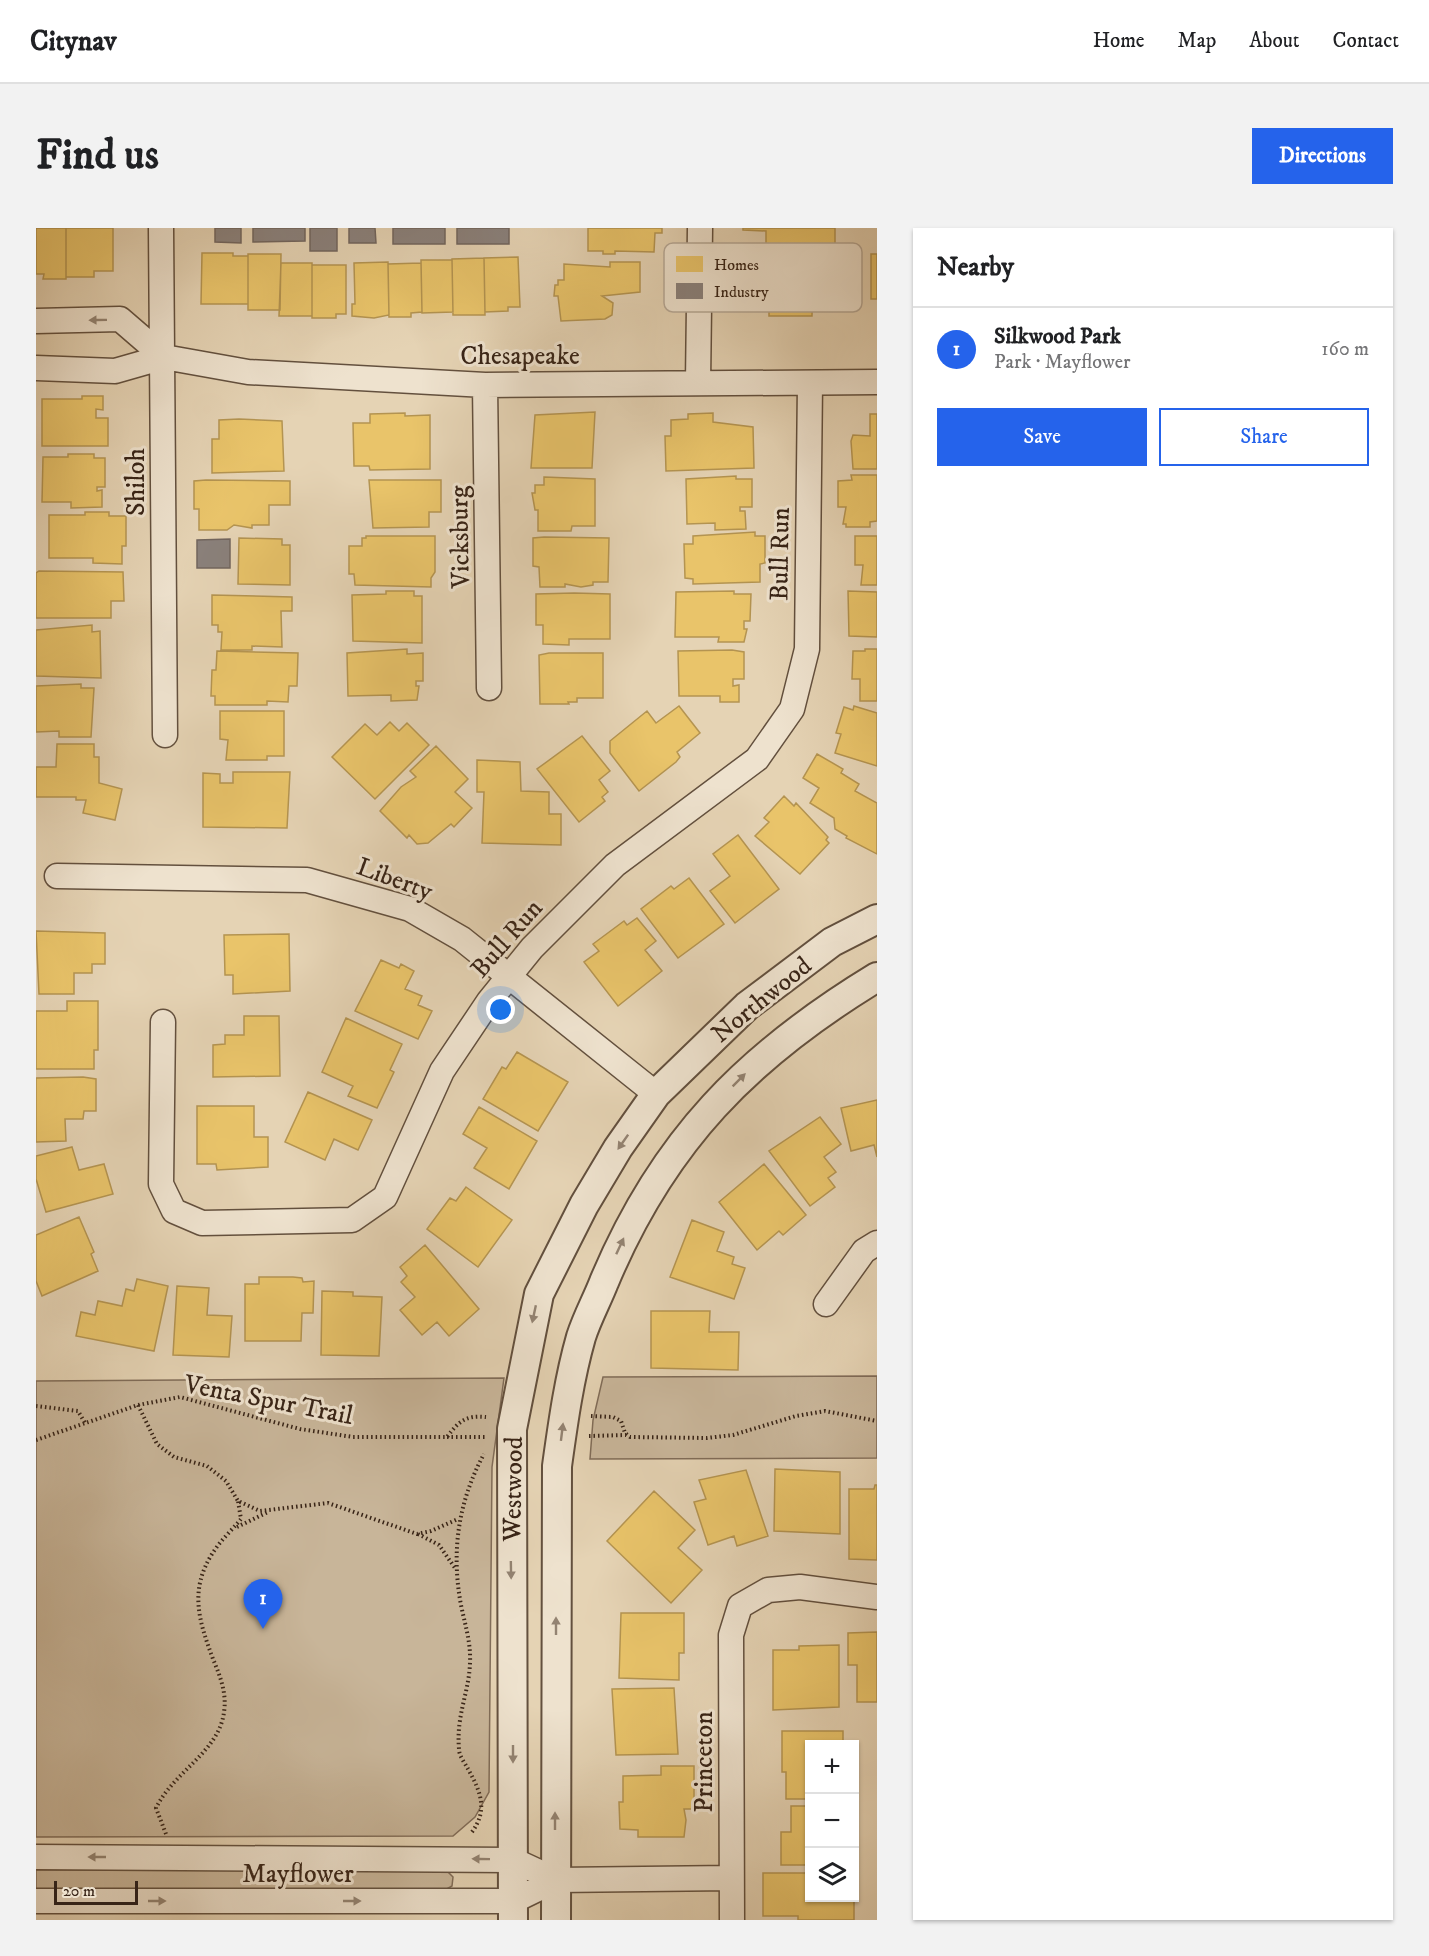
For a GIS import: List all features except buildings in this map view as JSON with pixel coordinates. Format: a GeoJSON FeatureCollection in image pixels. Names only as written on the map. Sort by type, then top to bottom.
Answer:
{"type":"FeatureCollection","features":[{"type":"Feature","properties":{"kind":"street","name":"Shiloh"},"geometry":{"type":"LineString","coordinates":[[161,228],[164,357],[165,735]]}},
{"type":"Feature","properties":{"kind":"street"},"geometry":{"type":"LineString","coordinates":[[700,228],[700,243]]}},
{"type":"Feature","properties":{"kind":"street"},"geometry":{"type":"LineString","coordinates":[[698,383],[699,312]]}},
{"type":"Feature","properties":{"kind":"street"},"geometry":{"type":"LineString","coordinates":[[36,321],[120,319],[164,357]]}},
{"type":"Feature","properties":{"kind":"street","name":"Chesapeake"},"geometry":{"type":"LineString","coordinates":[[36,368],[115,370],[164,357],[248,372],[485,385],[877,382]]}},
{"type":"Feature","properties":{"kind":"street","name":"Bull Run"},"geometry":{"type":"LineString","coordinates":[[164,1022],[161,1184],[174,1212],[202,1222],[352,1220],[385,1197],[442,1071],[509,975],[546,933],[615,865],[757,759],[792,708],[807,649],[810,382]]}},
{"type":"Feature","properties":{"kind":"street","name":"Vicksburg"},"geometry":{"type":"LineString","coordinates":[[485,385],[489,688]]}},
{"type":"Feature","properties":{"kind":"street","name":"Liberty"},"geometry":{"type":"LineString","coordinates":[[57,876],[307,880],[410,909],[462,939],[656,1094]]}},
{"type":"Feature","properties":{"kind":"street","name":"Northwood"},"geometry":{"type":"LineString","coordinates":[[656,1094],[703,1046],[747,1006],[832,942],[877,919]]}},
{"type":"Feature","properties":{"kind":"street","name":"Northwood"},"geometry":{"type":"LineString","coordinates":[[698,1122],[757,1062],[806,1023],[877,978]]}},
{"type":"Feature","properties":{"kind":"street","name":"Westwood"},"geometry":{"type":"LineString","coordinates":[[513,1910],[514,1695],[510,1505],[512,1429],[524,1360],[538,1294],[584,1205],[618,1148],[656,1094]]}},
{"type":"Feature","properties":{"kind":"street","name":"Westwood"},"geometry":{"type":"LineString","coordinates":[[556,1920],[556,1511],[564,1415],[582,1336],[620,1245],[656,1179],[698,1122]]}},
{"type":"Feature","properties":{"kind":"street"},"geometry":{"type":"LineString","coordinates":[[826,1304],[864,1251],[877,1243]]}},
{"type":"Feature","properties":{"kind":"street","name":"Princeton"},"geometry":{"type":"LineString","coordinates":[[732,1920],[731,1635],[740,1606],[768,1590],[800,1587],[877,1597]]}},
{"type":"Feature","properties":{"kind":"street","name":"Mayflower"},"geometry":{"type":"LineString","coordinates":[[36,1857],[513,1860],[556,1880],[731,1878]]}},
{"type":"Feature","properties":{"kind":"street","name":"Mayflower"},"geometry":{"type":"LineString","coordinates":[[36,1901],[513,1910],[556,1880]]}},
{"type":"Feature","properties":{"kind":"path","name":"Venta Spur Trail"},"geometry":{"type":"LineString","coordinates":[[36,1440],[138,1405],[180,1397],[300,1429],[354,1437],[490,1437]]}},
{"type":"Feature","properties":{"kind":"path"},"geometry":{"type":"LineString","coordinates":[[138,1405],[157,1444],[174,1457],[207,1466],[226,1481],[238,1501],[241,1518],[212,1554],[199,1585],[196,1602],[200,1623],[222,1680],[224,1714],[218,1733],[199,1758],[183,1770],[164,1792],[156,1808],[169,1840]]}},
{"type":"Feature","properties":{"kind":"path"},"geometry":{"type":"LineString","coordinates":[[36,1406],[78,1411],[85,1424]]}},
{"type":"Feature","properties":{"kind":"path"},"geometry":{"type":"LineString","coordinates":[[584,1436],[627,1434],[707,1438],[733,1435],[796,1416],[825,1411],[877,1421]]}},
{"type":"Feature","properties":{"kind":"path"},"geometry":{"type":"LineString","coordinates":[[447,1437],[463,1419],[492,1416]]}},
{"type":"Feature","properties":{"kind":"path"},"geometry":{"type":"LineString","coordinates":[[587,1416],[613,1417],[621,1421],[627,1434]]}},
{"type":"Feature","properties":{"kind":"path"},"geometry":{"type":"LineString","coordinates":[[472,1832],[484,1810],[473,1778],[459,1753],[458,1724],[470,1666],[470,1641],[455,1568],[458,1519],[490,1437],[491,1427]]}},
{"type":"Feature","properties":{"kind":"path"},"geometry":{"type":"LineString","coordinates":[[238,1501],[260,1511],[328,1503],[417,1534],[439,1545],[455,1568]]}},
{"type":"Feature","properties":{"kind":"path"},"geometry":{"type":"LineString","coordinates":[[233,1529],[272,1511]]}},
{"type":"Feature","properties":{"kind":"path"},"geometry":{"type":"LineString","coordinates":[[417,1534],[431,1531],[458,1519]]}},
{"type":"Feature","properties":{"kind":"shaded area"},"geometry":{"type":"Polygon","coordinates":[[[877,1376],[877,1458],[590,1459],[593,1420],[603,1377],[877,1376]]]}},
{"type":"Feature","properties":{"kind":"shaded area"},"geometry":{"type":"Polygon","coordinates":[[[504,1378],[492,1467],[489,1792],[475,1817],[453,1836],[36,1837],[36,1381],[504,1378]]]}},
{"type":"Feature","properties":{"kind":"shaded area"},"geometry":{"type":"Polygon","coordinates":[[[36,1870],[446,1870],[453,1877],[452,1886],[445,1890],[36,1889],[36,1870]]]}},
{"type":"Feature","properties":{"kind":"place","name":"Silkwood Park"},"geometry":{"type":"Point","coordinates":[263,1629]}}]}
